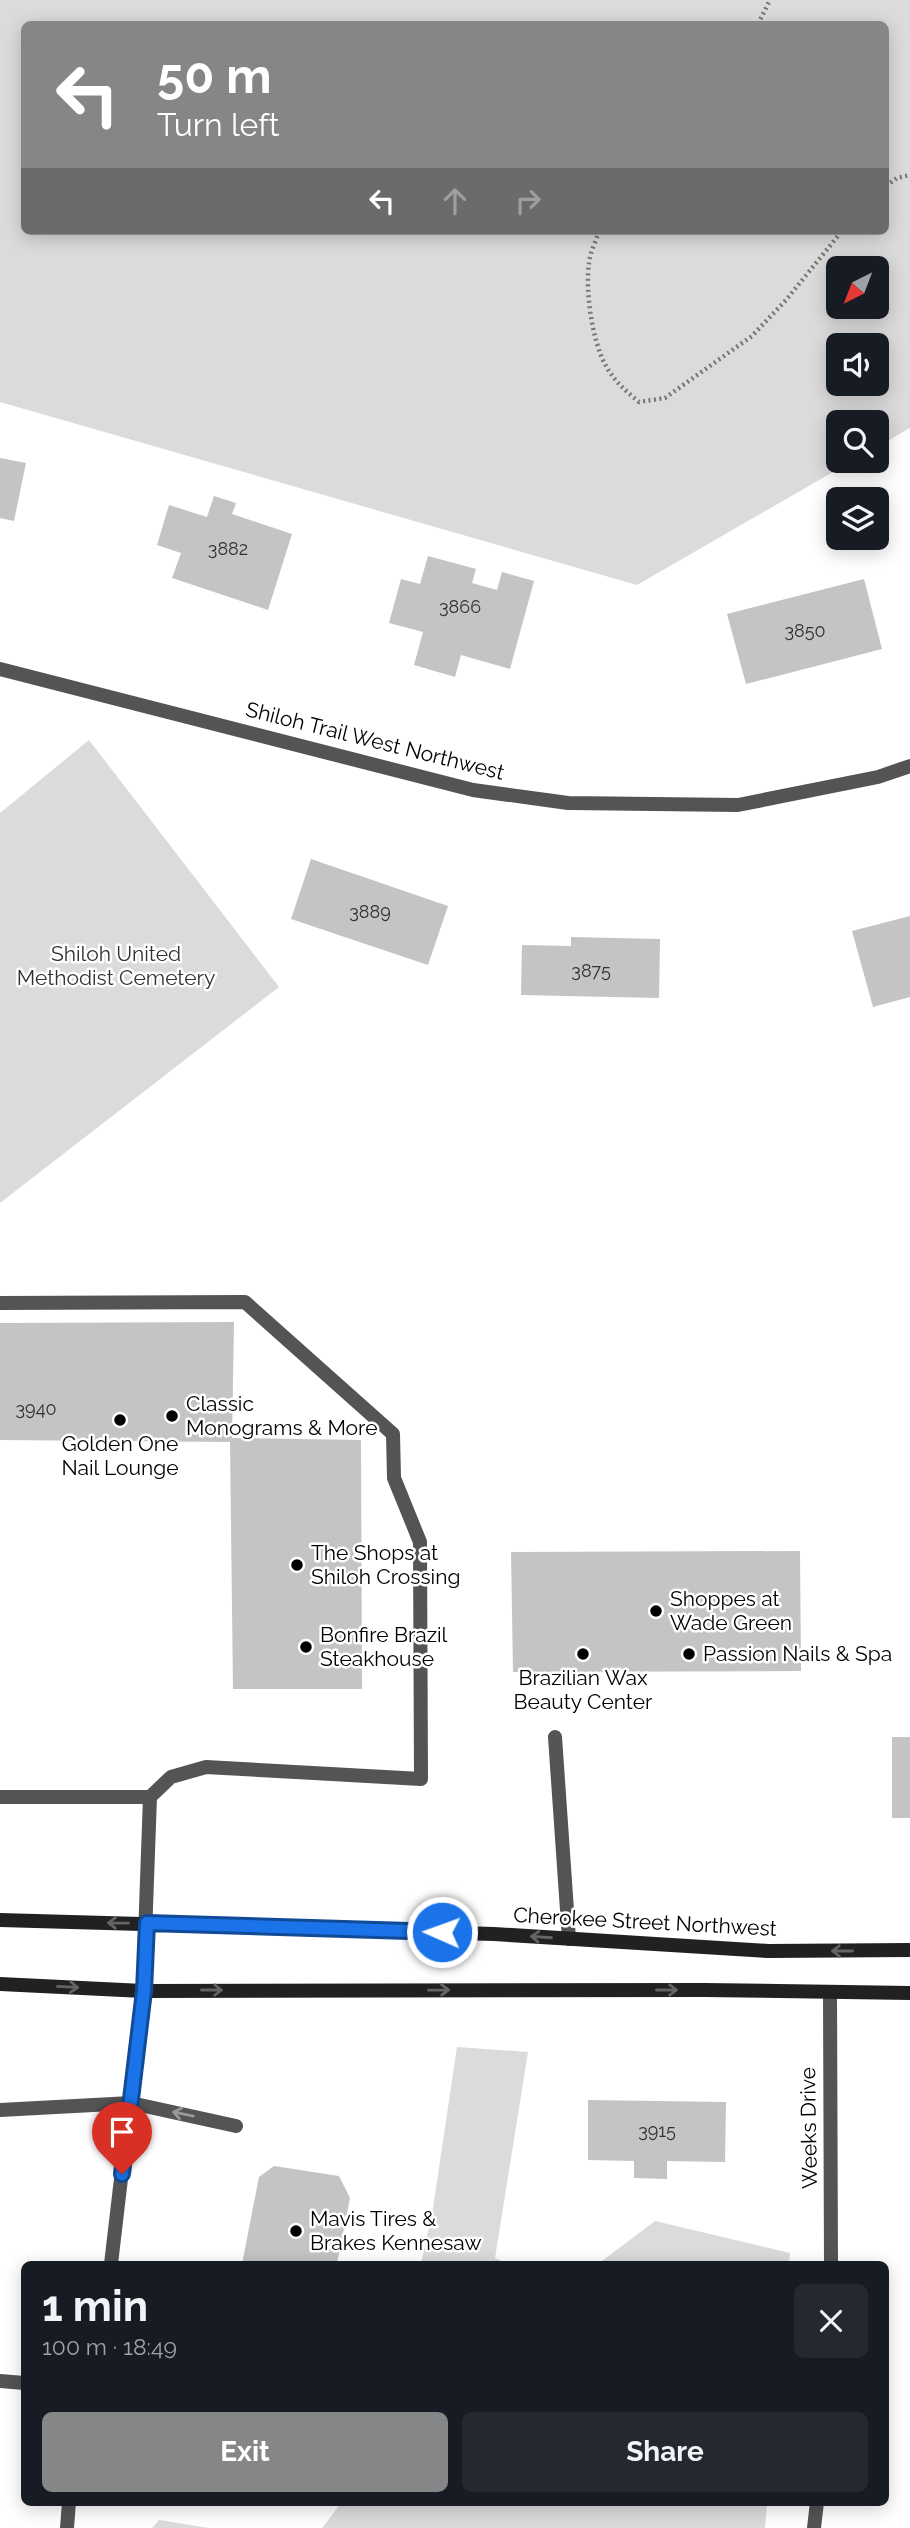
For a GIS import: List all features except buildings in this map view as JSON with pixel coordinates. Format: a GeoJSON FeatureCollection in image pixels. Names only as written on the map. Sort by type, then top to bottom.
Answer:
{"type":"FeatureCollection","features":[{"type":"Feature","properties":{"kind":"main road","name":"Cherokee Street Northwest"},"geometry":{"type":"LineString","coordinates":[[0,1920],[494,1934],[768,1951],[910,1950]]}},
{"type":"Feature","properties":{"kind":"main road"},"geometry":{"type":"LineString","coordinates":[[0,1984],[144,1991],[910,1993]]}},
{"type":"Feature","properties":{"kind":"street","name":"Shiloh Trail West Northwest"},"geometry":{"type":"LineString","coordinates":[[0,669],[473,790],[568,803],[738,805],[878,777],[910,766]]}},
{"type":"Feature","properties":{"kind":"street"},"geometry":{"type":"LineString","coordinates":[[0,1303],[245,1302],[393,1434],[394,1478],[419,1542],[421,1779],[206,1767],[171,1777],[150,1797],[0,1797]]}},
{"type":"Feature","properties":{"kind":"street"},"geometry":{"type":"LineString","coordinates":[[555,1737],[569,1939]]}},
{"type":"Feature","properties":{"kind":"street"},"geometry":{"type":"LineString","coordinates":[[111,2261],[144,1991],[150,1797]]}},
{"type":"Feature","properties":{"kind":"street","name":"Weeks Drive"},"geometry":{"type":"LineString","coordinates":[[830,1992],[831,2261]]}},
{"type":"Feature","properties":{"kind":"street"},"geometry":{"type":"LineString","coordinates":[[0,2110],[131,2103],[236,2126]]}},
{"type":"Feature","properties":{"kind":"street"},"geometry":{"type":"LineString","coordinates":[[0,2381],[21,2383]]}},
{"type":"Feature","properties":{"kind":"street"},"geometry":{"type":"LineString","coordinates":[[67,2528],[69,2506]]}},
{"type":"Feature","properties":{"kind":"street"},"geometry":{"type":"LineString","coordinates":[[814,2528],[817,2506]]}},
{"type":"Feature","properties":{"kind":"path"},"geometry":{"type":"LineString","coordinates":[[759,21],[769,0]]}},
{"type":"Feature","properties":{"kind":"path"},"geometry":{"type":"LineString","coordinates":[[889,184],[897,177],[910,175]]}},
{"type":"Feature","properties":{"kind":"path"},"geometry":{"type":"LineString","coordinates":[[598,235],[589,262],[589,305],[595,333],[604,364],[620,386],[639,402],[664,398],[752,336],[786,300],[839,235]]}},
{"type":"Feature","properties":{"kind":"green space"},"geometry":{"type":"Polygon","coordinates":[[[0,0],[910,0],[910,428],[889,440],[889,410],[826,410],[826,473],[831,473],[637,585],[0,402],[0,0]]]}},
{"type":"Feature","properties":{"kind":"green space","name":"Shiloh United Methodist Cemetery"},"geometry":{"type":"Polygon","coordinates":[[[89,740],[279,987],[0,1203],[0,813],[89,740]]]}},
{"type":"Feature","properties":{"kind":"green space"},"geometry":{"type":"Polygon","coordinates":[[[457,2047],[528,2052],[495,2258],[502,2261],[422,2261],[433,2208],[457,2047]]]}},
{"type":"Feature","properties":{"kind":"green space"},"geometry":{"type":"Polygon","coordinates":[[[655,2221],[790,2253],[789,2261],[602,2261],[655,2221]]]}},
{"type":"Feature","properties":{"kind":"green space"},"geometry":{"type":"Polygon","coordinates":[[[339,2506],[767,2506],[765,2528],[322,2528],[339,2506]]]}},
{"type":"Feature","properties":{"kind":"green space"},"geometry":{"type":"Polygon","coordinates":[[[159,2520],[209,2528],[152,2528],[159,2520]]]}},
{"type":"Feature","properties":{"kind":"place","name":"Classic Monograms & More"},"geometry":{"type":"Point","coordinates":[172,1416]}},
{"type":"Feature","properties":{"kind":"place","name":"Golden One Nail Lounge"},"geometry":{"type":"Point","coordinates":[120,1420]}},
{"type":"Feature","properties":{"kind":"place","name":"The Shops at Shiloh Crossing"},"geometry":{"type":"Point","coordinates":[297,1565]}},
{"type":"Feature","properties":{"kind":"place","name":"Shoppes at Wade Green"},"geometry":{"type":"Point","coordinates":[656,1611]}},
{"type":"Feature","properties":{"kind":"place","name":"Bonfire Brazil Steakhouse"},"geometry":{"type":"Point","coordinates":[306,1647]}},
{"type":"Feature","properties":{"kind":"place","name":"Brazilian Wax Beauty Center"},"geometry":{"type":"Point","coordinates":[583,1654]}},
{"type":"Feature","properties":{"kind":"place","name":"Passion Nails & Spa"},"geometry":{"type":"Point","coordinates":[689,1654]}},
{"type":"Feature","properties":{"kind":"place","name":"Mavis Tires & Brakes Kennesaw"},"geometry":{"type":"Point","coordinates":[296,2231]}},
{"type":"Feature","properties":{"kind":"route"},"geometry":{"type":"LineString","coordinates":[[122,2174],[144,1991],[147,1923],[442,1932]]}}]}
